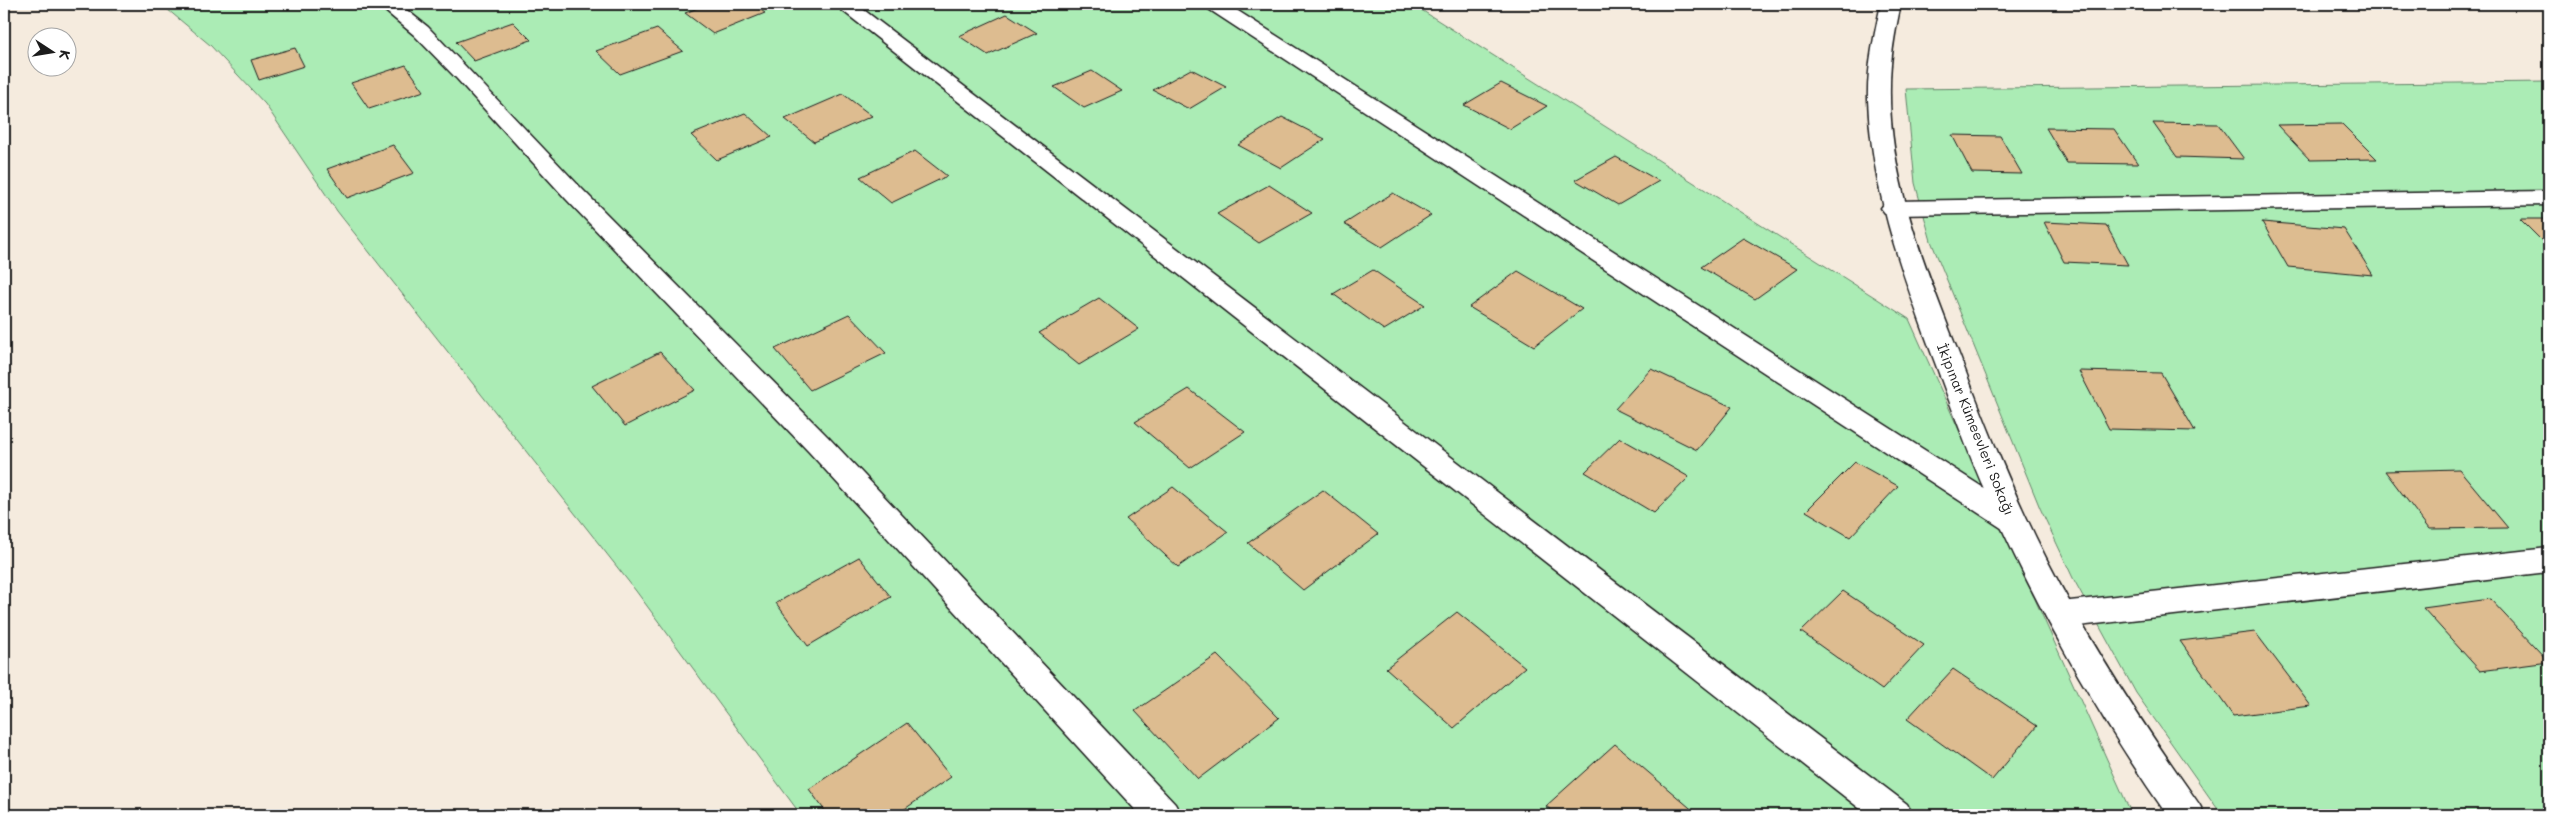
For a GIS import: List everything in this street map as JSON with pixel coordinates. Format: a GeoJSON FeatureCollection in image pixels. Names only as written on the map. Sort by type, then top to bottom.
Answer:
{"type":"FeatureCollection","features":[{"type":"Feature","properties":{"kind":"street"},"geometry":{"type":"LineString","coordinates":[[387,4],[420,31],[464,75],[574,194],[819,445],[1163,815]]}},
{"type":"Feature","properties":{"kind":"street"},"geometry":{"type":"LineString","coordinates":[[844,4],[1895,815]]}},
{"type":"Feature","properties":{"kind":"street"},"geometry":{"type":"LineString","coordinates":[[1214,4],[2013,521]]}},
{"type":"Feature","properties":{"kind":"street","name":"İkipınar Kümeevleri Sokağı"},"geometry":{"type":"LineString","coordinates":[[1891,4],[1880,56],[1879,101],[1893,208],[1926,305],[2013,521],[2061,615],[2134,741],[2187,815]]}},
{"type":"Feature","properties":{"kind":"street"},"geometry":{"type":"LineString","coordinates":[[1893,208],[2549,198]]}},
{"type":"Feature","properties":{"kind":"street"},"geometry":{"type":"LineString","coordinates":[[2061,615],[2549,560]]}},
{"type":"Feature","properties":{"kind":"green space"},"geometry":{"type":"Polygon","coordinates":[[[161,4],[1412,4],[1909,319],[2132,815],[801,815],[636,591],[337,211],[265,104],[210,45],[161,4]]]}},
{"type":"Feature","properties":{"kind":"green space"},"geometry":{"type":"Polygon","coordinates":[[[2549,82],[2549,815],[2222,815],[2136,693],[2073,578],[2040,508],[1931,241],[1915,183],[1906,89],[2549,82]]]}},
{"type":"Feature","properties":{"kind":"building"},"geometry":{"type":"Polygon","coordinates":[[[708,4],[753,4],[765,13],[713,34],[685,13],[708,4]]]}},
{"type":"Feature","properties":{"kind":"building"},"geometry":{"type":"Polygon","coordinates":[[[1007,14],[1037,33],[988,55],[959,36],[1007,14]]]}},
{"type":"Feature","properties":{"kind":"building"},"geometry":{"type":"Polygon","coordinates":[[[513,22],[531,40],[474,61],[456,42],[513,22]]]}},
{"type":"Feature","properties":{"kind":"building"},"geometry":{"type":"Polygon","coordinates":[[[657,29],[683,51],[620,74],[596,51],[657,29]]]}},
{"type":"Feature","properties":{"kind":"building"},"geometry":{"type":"Polygon","coordinates":[[[295,48],[304,66],[259,80],[251,60],[295,48]]]}},
{"type":"Feature","properties":{"kind":"building"},"geometry":{"type":"Polygon","coordinates":[[[406,65],[424,91],[369,109],[351,83],[406,65]]]}},
{"type":"Feature","properties":{"kind":"building"},"geometry":{"type":"Polygon","coordinates":[[[1191,69],[1226,87],[1189,109],[1153,90],[1191,69]]]}},
{"type":"Feature","properties":{"kind":"building"},"geometry":{"type":"Polygon","coordinates":[[[1092,71],[1122,91],[1084,108],[1054,87],[1092,71]]]}},
{"type":"Feature","properties":{"kind":"building"},"geometry":{"type":"Polygon","coordinates":[[[1501,83],[1547,106],[1510,129],[1464,105],[1501,83]]]}},
{"type":"Feature","properties":{"kind":"building"},"geometry":{"type":"Polygon","coordinates":[[[843,94],[872,116],[814,142],[785,119],[843,94]]]}},
{"type":"Feature","properties":{"kind":"building"},"geometry":{"type":"Polygon","coordinates":[[[745,113],[772,137],[717,160],[691,135],[745,113]]]}},
{"type":"Feature","properties":{"kind":"building"},"geometry":{"type":"Polygon","coordinates":[[[1282,117],[1325,139],[1281,168],[1238,145],[1282,117]]]}},
{"type":"Feature","properties":{"kind":"building"},"geometry":{"type":"Polygon","coordinates":[[[2153,123],[2218,124],[2244,159],[2177,157],[2153,123]]]}},
{"type":"Feature","properties":{"kind":"building"},"geometry":{"type":"Polygon","coordinates":[[[2342,124],[2377,159],[2310,160],[2277,125],[2342,124]]]}},
{"type":"Feature","properties":{"kind":"building"},"geometry":{"type":"Polygon","coordinates":[[[2046,128],[2114,129],[2138,164],[2067,163],[2046,128]]]}},
{"type":"Feature","properties":{"kind":"building"},"geometry":{"type":"Polygon","coordinates":[[[1952,135],[2000,136],[2022,174],[1972,173],[1952,135]]]}},
{"type":"Feature","properties":{"kind":"building"},"geometry":{"type":"Polygon","coordinates":[[[393,145],[414,173],[347,198],[327,169],[393,145]]]}},
{"type":"Feature","properties":{"kind":"building"},"geometry":{"type":"Polygon","coordinates":[[[915,151],[947,176],[891,203],[860,177],[915,151]]]}},
{"type":"Feature","properties":{"kind":"building"},"geometry":{"type":"Polygon","coordinates":[[[1616,157],[1659,181],[1618,205],[1575,180],[1616,157]]]}},
{"type":"Feature","properties":{"kind":"building"},"geometry":{"type":"Polygon","coordinates":[[[1269,185],[1312,213],[1259,243],[1217,214],[1269,185]]]}},
{"type":"Feature","properties":{"kind":"building"},"geometry":{"type":"Polygon","coordinates":[[[1393,193],[1431,215],[1382,247],[1344,224],[1393,193]]]}},
{"type":"Feature","properties":{"kind":"building"},"geometry":{"type":"Polygon","coordinates":[[[2520,219],[2549,219],[2549,248],[2520,219]]]}},
{"type":"Feature","properties":{"kind":"building"},"geometry":{"type":"Polygon","coordinates":[[[2044,222],[2106,225],[2128,265],[2064,262],[2044,222]]]}},
{"type":"Feature","properties":{"kind":"building"},"geometry":{"type":"Polygon","coordinates":[[[2262,222],[2344,229],[2373,275],[2288,267],[2262,222]]]}},
{"type":"Feature","properties":{"kind":"building"},"geometry":{"type":"Polygon","coordinates":[[[1743,238],[1797,269],[1755,299],[1701,267],[1743,238]]]}},
{"type":"Feature","properties":{"kind":"building"},"geometry":{"type":"Polygon","coordinates":[[[1373,270],[1425,305],[1384,330],[1333,294],[1373,270]]]}},
{"type":"Feature","properties":{"kind":"building"},"geometry":{"type":"Polygon","coordinates":[[[1518,271],[1582,309],[1534,346],[1469,307],[1518,271]]]}},
{"type":"Feature","properties":{"kind":"building"},"geometry":{"type":"Polygon","coordinates":[[[1099,298],[1139,329],[1079,365],[1039,333],[1099,298]]]}},
{"type":"Feature","properties":{"kind":"building"},"geometry":{"type":"Polygon","coordinates":[[[849,314],[886,353],[810,390],[775,349],[849,314]]]}},
{"type":"Feature","properties":{"kind":"building"},"geometry":{"type":"Polygon","coordinates":[[[660,352],[695,390],[625,426],[592,386],[660,352]]]}},
{"type":"Feature","properties":{"kind":"building"},"geometry":{"type":"Polygon","coordinates":[[[1651,369],[1732,407],[1697,450],[1615,409],[1651,369]]]}},
{"type":"Feature","properties":{"kind":"building"},"geometry":{"type":"Polygon","coordinates":[[[2079,371],[2161,373],[2195,431],[2109,429],[2079,371]]]}},
{"type":"Feature","properties":{"kind":"building"},"geometry":{"type":"Polygon","coordinates":[[[1189,389],[1245,432],[1190,468],[1135,422],[1189,389]]]}},
{"type":"Feature","properties":{"kind":"building"},"geometry":{"type":"Polygon","coordinates":[[[1620,438],[1689,477],[1654,513],[1585,472],[1620,438]]]}},
{"type":"Feature","properties":{"kind":"building"},"geometry":{"type":"Polygon","coordinates":[[[1855,462],[1898,486],[1850,537],[1806,511],[1855,462]]]}},
{"type":"Feature","properties":{"kind":"building"},"geometry":{"type":"Polygon","coordinates":[[[2459,469],[2508,528],[2429,529],[2385,471],[2459,469]]]}},
{"type":"Feature","properties":{"kind":"building"},"geometry":{"type":"Polygon","coordinates":[[[1173,487],[1228,532],[1178,567],[1126,519],[1173,487]]]}},
{"type":"Feature","properties":{"kind":"building"},"geometry":{"type":"Polygon","coordinates":[[[1323,490],[1378,534],[1303,590],[1248,543],[1323,490]]]}},
{"type":"Feature","properties":{"kind":"building"},"geometry":{"type":"Polygon","coordinates":[[[859,557],[891,597],[808,646],[776,603],[859,557]]]}},
{"type":"Feature","properties":{"kind":"building"},"geometry":{"type":"Polygon","coordinates":[[[1843,591],[1924,645],[1882,690],[1801,632],[1843,591]]]}},
{"type":"Feature","properties":{"kind":"building"},"geometry":{"type":"Polygon","coordinates":[[[2490,599],[2549,662],[2480,671],[2423,608],[2490,599]]]}},
{"type":"Feature","properties":{"kind":"building"},"geometry":{"type":"Polygon","coordinates":[[[1457,612],[1525,667],[1454,728],[1386,668],[1457,612]]]}},
{"type":"Feature","properties":{"kind":"building"},"geometry":{"type":"Polygon","coordinates":[[[2255,632],[2311,706],[2233,716],[2180,641],[2255,632]]]}},
{"type":"Feature","properties":{"kind":"building"},"geometry":{"type":"Polygon","coordinates":[[[1217,655],[1279,718],[1198,779],[1135,711],[1217,655]]]}},
{"type":"Feature","properties":{"kind":"building"},"geometry":{"type":"Polygon","coordinates":[[[1953,669],[2037,726],[1992,780],[1907,719],[1953,669]]]}},
{"type":"Feature","properties":{"kind":"building"},"geometry":{"type":"Polygon","coordinates":[[[907,723],[951,777],[896,815],[828,815],[809,789],[907,723]]]}},
{"type":"Feature","properties":{"kind":"building"},"geometry":{"type":"Polygon","coordinates":[[[1615,744],[1696,813],[1694,815],[1557,815],[1546,806],[1615,744]]]}}]}
